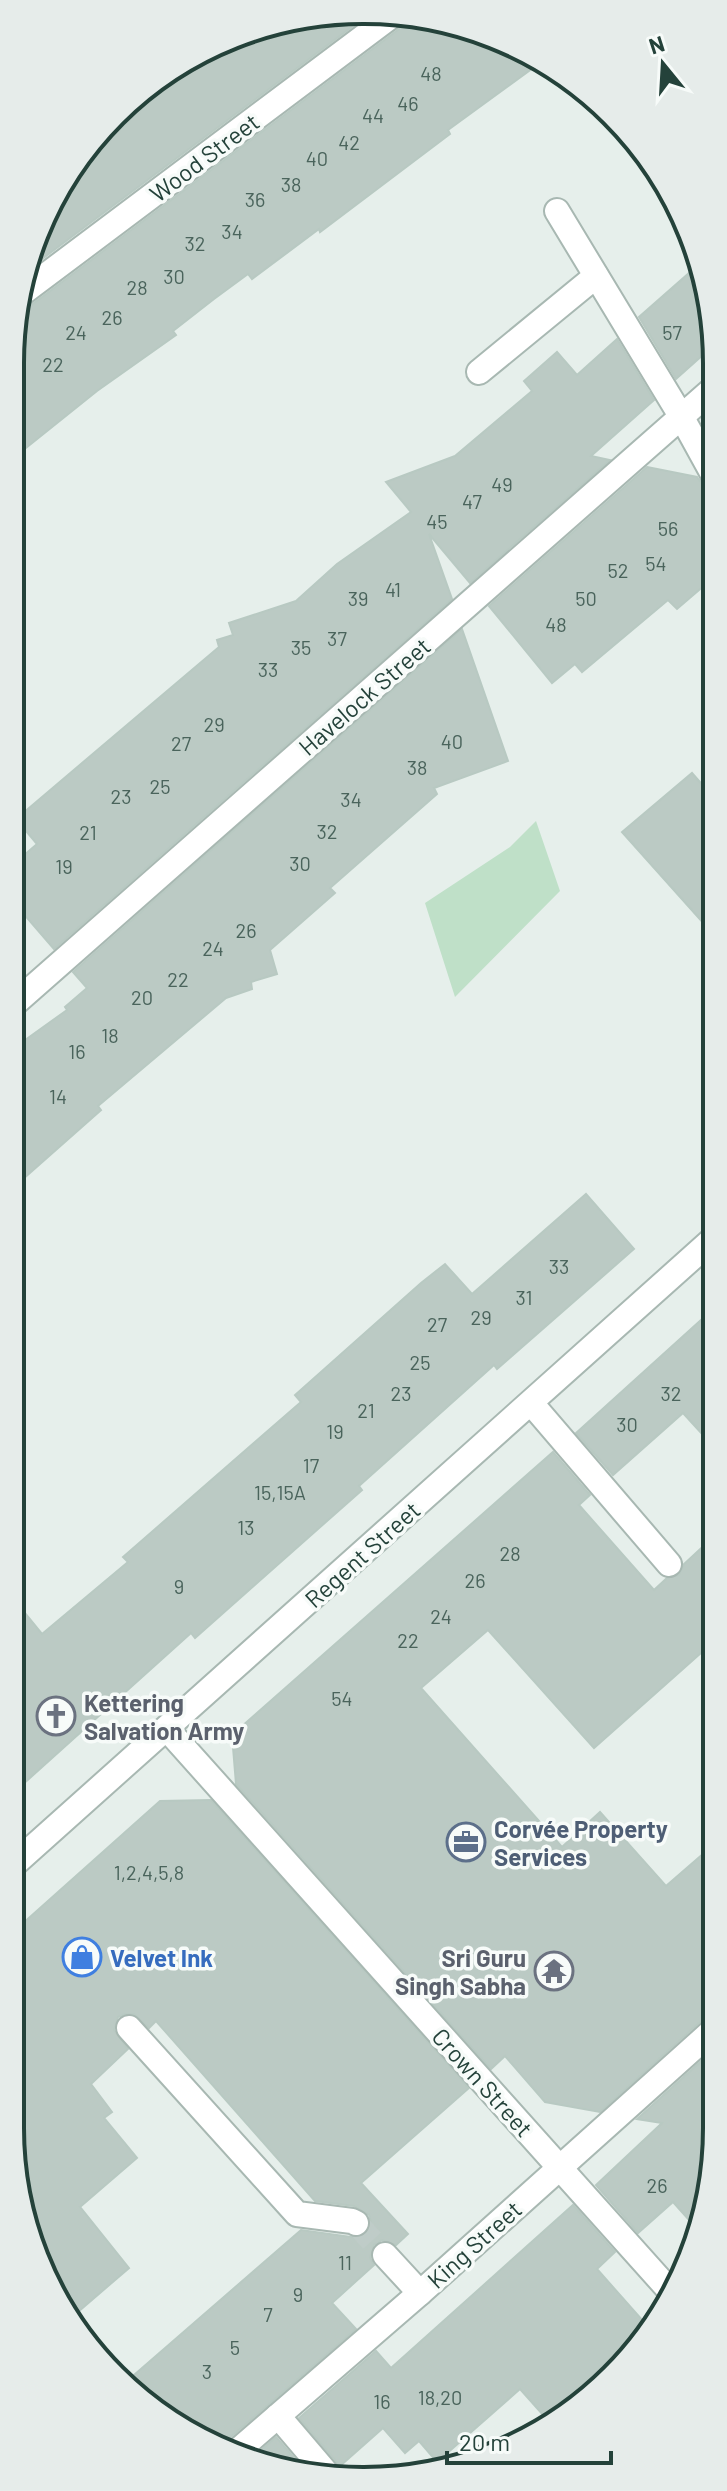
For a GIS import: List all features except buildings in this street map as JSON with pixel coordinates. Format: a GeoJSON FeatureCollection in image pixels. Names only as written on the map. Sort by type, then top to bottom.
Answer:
{"type":"FeatureCollection","features":[{"type":"Feature","properties":{"kind":"street","name":"Wood Street"},"geometry":{"type":"LineString","coordinates":[[34,284],[380,25]]}},
{"type":"Feature","properties":{"kind":"street"},"geometry":{"type":"LineString","coordinates":[[557,211],[703,456]]}},
{"type":"Feature","properties":{"kind":"street"},"geometry":{"type":"LineString","coordinates":[[479,372],[596,276]]}},
{"type":"Feature","properties":{"kind":"street","name":"Havelock Street"},"geometry":{"type":"LineString","coordinates":[[24,995],[703,397]]}},
{"type":"Feature","properties":{"kind":"street","name":"Regent Street"},"geometry":{"type":"LineString","coordinates":[[24,1856],[703,1248]]}},
{"type":"Feature","properties":{"kind":"street"},"geometry":{"type":"LineString","coordinates":[[531,1403],[669,1564]]}},
{"type":"Feature","properties":{"kind":"street","name":"Crown Street"},"geometry":{"type":"LineString","coordinates":[[167,1729],[664,2285]]}},
{"type":"Feature","properties":{"kind":"street"},"geometry":{"type":"LineString","coordinates":[[129,2028],[297,2214],[356,2223]]}},
{"type":"Feature","properties":{"kind":"street","name":"King Street"},"geometry":{"type":"LineString","coordinates":[[244,2445],[420,2293],[703,2039]]}},
{"type":"Feature","properties":{"kind":"street"},"geometry":{"type":"LineString","coordinates":[[385,2255],[420,2293]]}},
{"type":"Feature","properties":{"kind":"street"},"geometry":{"type":"LineString","coordinates":[[278,2416],[319,2464]]}},
{"type":"Feature","properties":{"kind":"green space"},"geometry":{"type":"Polygon","coordinates":[[[536,821],[560,891],[455,997],[425,903],[510,847],[536,821]]]}},
{"type":"Feature","properties":{"kind":"tunnel"},"geometry":{"type":"LineString","coordinates":[[356,2223],[385,2255]]}},
{"type":"Feature","properties":{"kind":"place","name":"Kettering Salvation Army"},"geometry":{"type":"Point","coordinates":[56,1716]}},
{"type":"Feature","properties":{"kind":"place","name":"Corvée Property Services"},"geometry":{"type":"Point","coordinates":[466,1842]}},
{"type":"Feature","properties":{"kind":"place","name":"Velvet Ink"},"geometry":{"type":"Point","coordinates":[82,1957]}},
{"type":"Feature","properties":{"kind":"place","name":"Sri Guru Singh Sabha"},"geometry":{"type":"Point","coordinates":[554,1971]}}]}
